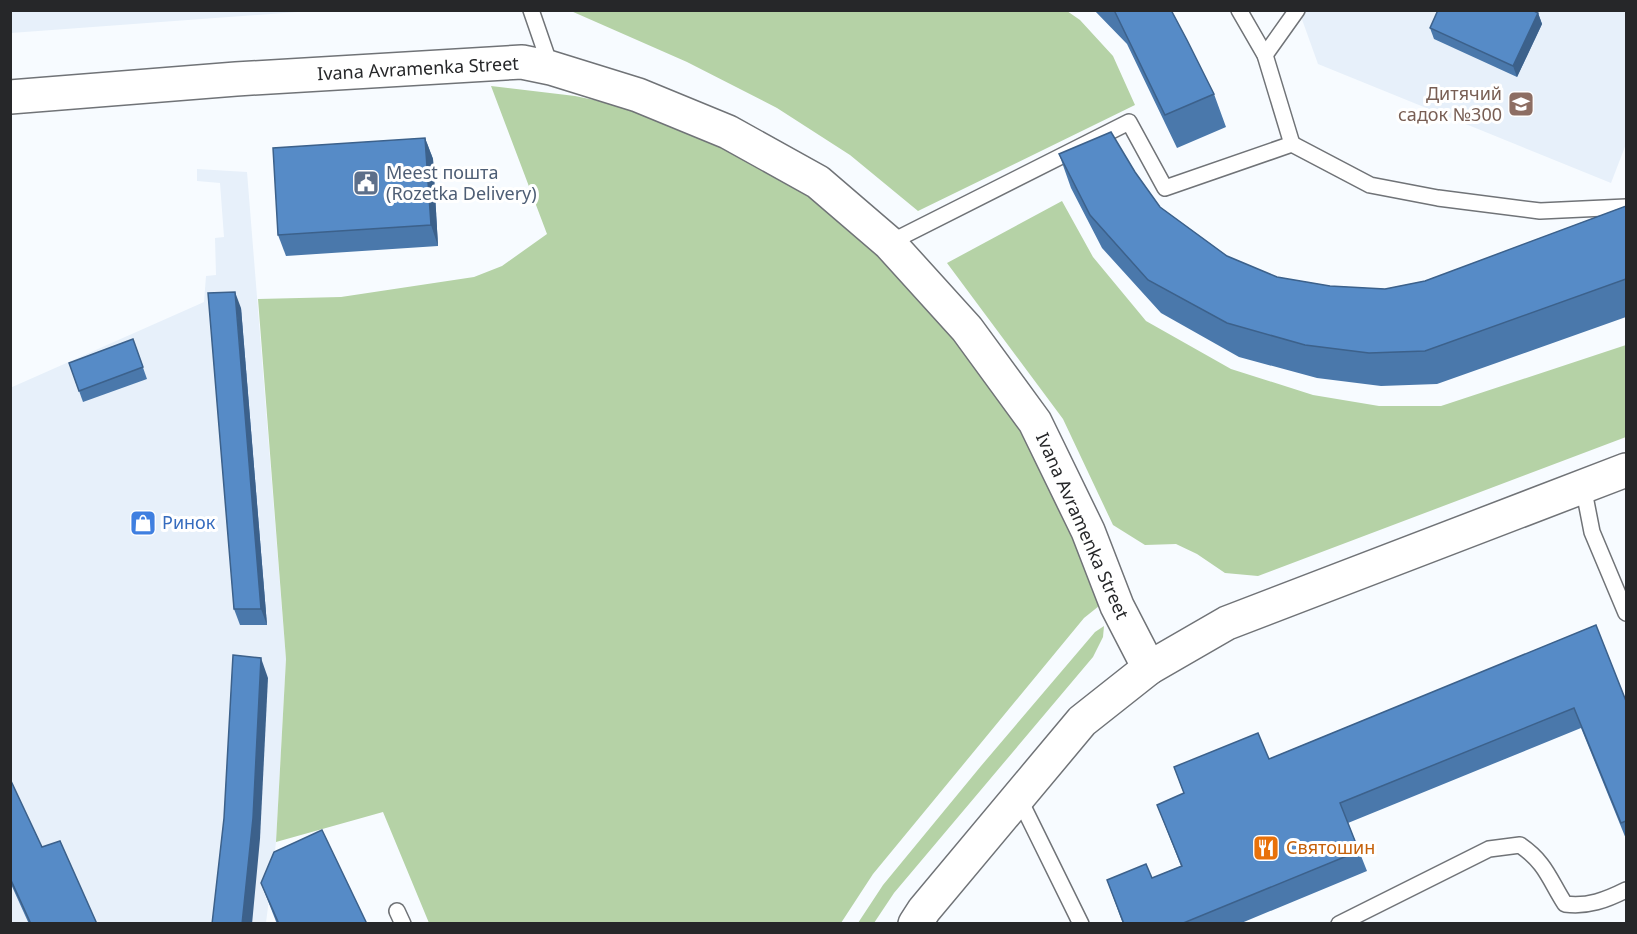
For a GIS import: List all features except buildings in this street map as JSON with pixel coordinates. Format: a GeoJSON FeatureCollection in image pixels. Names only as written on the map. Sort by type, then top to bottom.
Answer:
{"type":"FeatureCollection","features":[{"type":"Feature","properties":{"kind":"street","name":"Ivana Avramenka Street"},"geometry":{"type":"LineString","coordinates":[[10,97],[260,78],[522,62],[551,68],[638,95],[728,132],[818,182],[889,243],[967,329],[1035,422],[1088,531],[1117,606],[1149,668]]}},
{"type":"Feature","properties":{"kind":"street"},"geometry":{"type":"LineString","coordinates":[[915,924],[924,910],[1082,721],[1149,668],[1227,623],[1626,470]]}},
{"type":"Feature","properties":{"kind":"lane"},"geometry":{"type":"LineString","coordinates":[[531,10],[551,68]]}},
{"type":"Feature","properties":{"kind":"lane"},"geometry":{"type":"LineString","coordinates":[[1239,10],[1265,55],[1292,144],[1370,185],[1438,198],[1540,211],[1626,207]]}},
{"type":"Feature","properties":{"kind":"lane"},"geometry":{"type":"LineString","coordinates":[[1265,55],[1297,10]]}},
{"type":"Feature","properties":{"kind":"lane"},"geometry":{"type":"LineString","coordinates":[[889,243],[1129,123],[1165,188],[1292,144]]}},
{"type":"Feature","properties":{"kind":"lane"},"geometry":{"type":"LineString","coordinates":[[1583,486],[1592,532],[1626,613]]}},
{"type":"Feature","properties":{"kind":"lane"},"geometry":{"type":"LineString","coordinates":[[1018,796],[1081,924]]}},
{"type":"Feature","properties":{"kind":"lane"},"geometry":{"type":"LineString","coordinates":[[1339,924],[1489,849],[1520,845],[1533,854],[1545,867],[1565,904],[1578,906],[1604,901],[1626,890]]}},
{"type":"Feature","properties":{"kind":"shaded area"},"geometry":{"type":"Polygon","coordinates":[[[11,10],[311,10],[311,11],[11,33],[11,10]]]}},
{"type":"Feature","properties":{"kind":"shaded area","name":"Дитячий садок №300"},"geometry":{"type":"Polygon","coordinates":[[[1299,11],[1626,11],[1626,144],[1611,183],[1318,64],[1299,11]]]}},
{"type":"Feature","properties":{"kind":"shaded area","name":"Ринок"},"geometry":{"type":"Polygon","coordinates":[[[197,169],[247,172],[286,659],[276,842],[266,923],[11,923],[10,388],[204,302],[206,276],[216,275],[215,238],[224,237],[220,183],[197,181],[197,169]]]}},
{"type":"Feature","properties":{"kind":"green space"},"geometry":{"type":"Polygon","coordinates":[[[571,11],[1067,11],[1080,20],[1113,56],[1135,105],[918,211],[850,155],[777,108],[687,62],[571,11]]]}},
{"type":"Feature","properties":{"kind":"green space"},"geometry":{"type":"Polygon","coordinates":[[[491,86],[575,96],[647,111],[818,193],[886,251],[1027,424],[1104,602],[1084,618],[873,874],[841,923],[429,923],[383,812],[276,842],[286,659],[258,299],[341,297],[474,277],[502,266],[547,234],[491,86]]]}},
{"type":"Feature","properties":{"kind":"green space"},"geometry":{"type":"Polygon","coordinates":[[[1062,201],[1093,257],[1146,321],[1231,369],[1313,395],[1379,406],[1441,406],[1626,345],[1626,437],[1258,576],[1225,573],[1197,554],[1176,544],[1145,545],[1113,525],[1063,419],[947,263],[1062,201]]]}},
{"type":"Feature","properties":{"kind":"green space"},"geometry":{"type":"Polygon","coordinates":[[[1104,626],[1103,637],[1093,657],[894,893],[874,923],[858,923],[883,885],[981,766],[1095,632],[1104,626]]]}},
{"type":"Feature","properties":{"kind":"place","name":"Дитячий садок №300"},"geometry":{"type":"Point","coordinates":[1521,104]}},
{"type":"Feature","properties":{"kind":"place","name":"Meest пошта (Rozetka Delivery)"},"geometry":{"type":"Point","coordinates":[366,183]}},
{"type":"Feature","properties":{"kind":"place","name":"Ринок"},"geometry":{"type":"Point","coordinates":[143,523]}},
{"type":"Feature","properties":{"kind":"place","name":"Святошин"},"geometry":{"type":"Point","coordinates":[1266,848]}}]}
